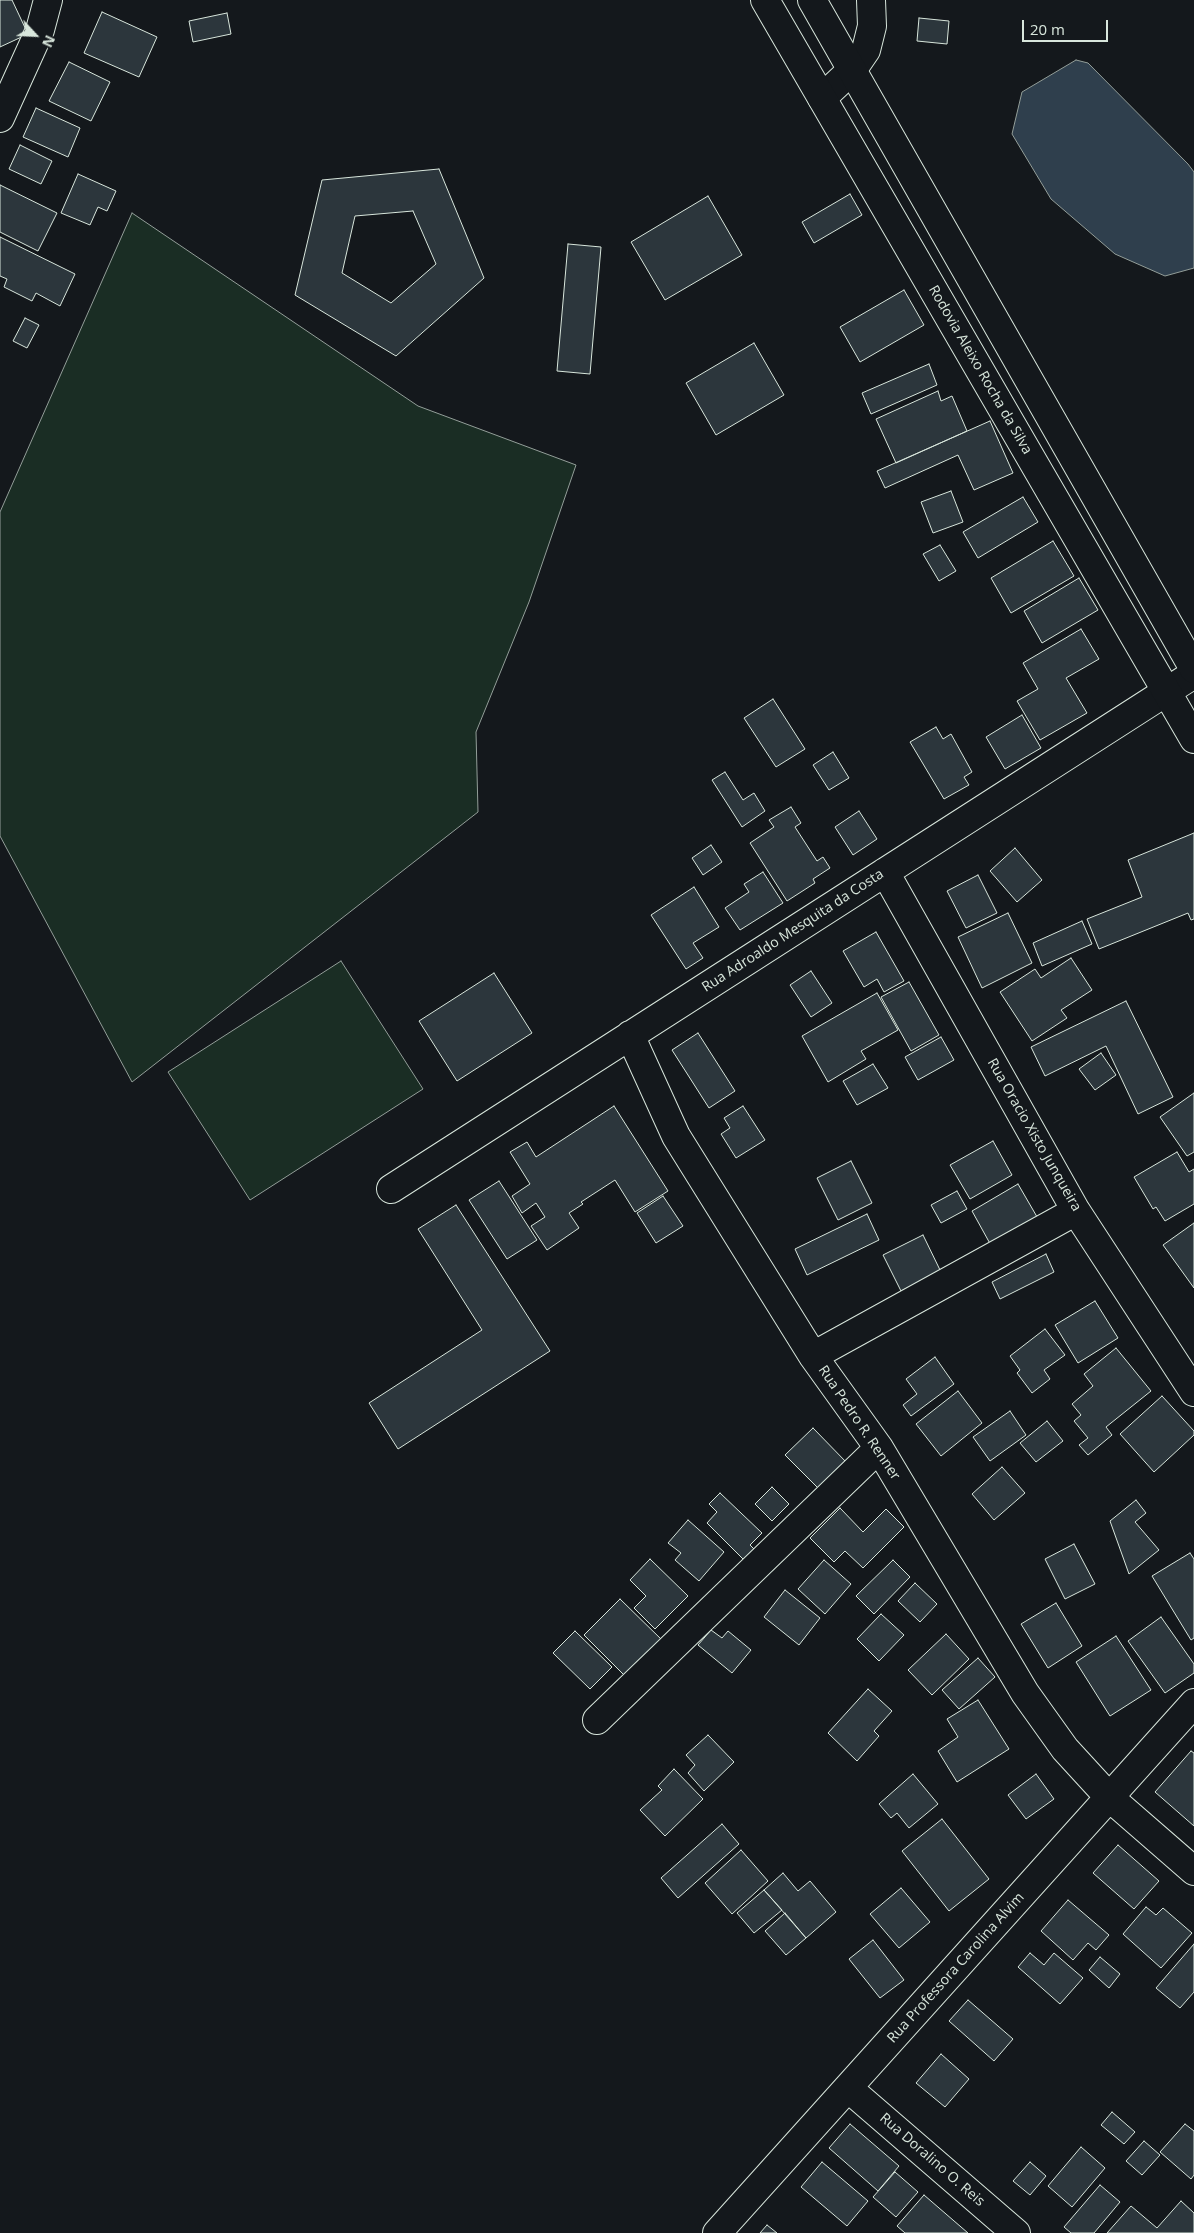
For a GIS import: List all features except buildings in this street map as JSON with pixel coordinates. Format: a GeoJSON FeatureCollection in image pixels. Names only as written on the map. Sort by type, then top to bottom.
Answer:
{"type":"FeatureCollection","features":[{"type":"Feature","properties":{"kind":"street"},"geometry":{"type":"LineString","coordinates":[[0,118],[40,30],[48,0]]}},
{"type":"Feature","properties":{"kind":"street","name":"Rodovia Aleixo Rocha da Silva"},"geometry":{"type":"LineString","coordinates":[[765,0],[1194,740]]}},
{"type":"Feature","properties":{"kind":"street"},"geometry":{"type":"LineString","coordinates":[[812,0],[1194,669]]}},
{"type":"Feature","properties":{"kind":"street"},"geometry":{"type":"LineString","coordinates":[[822,98],[853,69],[866,50],[872,26],[871,0]]}},
{"type":"Feature","properties":{"kind":"street","name":"Rua Adroaldo Mesquita da Costa"},"geometry":{"type":"LineString","coordinates":[[391,1189],[1194,674]]}},
{"type":"Feature","properties":{"kind":"street","name":"Rua Oracio Xisto Junqueira"},"geometry":{"type":"LineString","coordinates":[[885,872],[1076,1211],[1194,1392]]}},
{"type":"Feature","properties":{"kind":"street","name":"Rua Pedro R. Renner"},"geometry":{"type":"LineString","coordinates":[[630,1035],[676,1136],[812,1356],[879,1448],[1025,1692],[1065,1749],[1109,1797],[1194,1871]]}},
{"type":"Feature","properties":{"kind":"street"},"geometry":{"type":"LineString","coordinates":[[812,1356],[1076,1211]]}},
{"type":"Feature","properties":{"kind":"street"},"geometry":{"type":"LineString","coordinates":[[597,1720],[879,1448]]}},
{"type":"Feature","properties":{"kind":"street","name":"Rua Professora Carolina Alvim"},"geometry":{"type":"LineString","coordinates":[[717,2233],[1194,1703]]}},
{"type":"Feature","properties":{"kind":"street","name":"Rua Doralino O. Reis"},"geometry":{"type":"LineString","coordinates":[[848,2088],[1016,2233]]}},
{"type":"Feature","properties":{"kind":"green space"},"geometry":{"type":"Polygon","coordinates":[[[132,213],[418,406],[576,465],[529,602],[476,732],[478,812],[132,1082],[0,836],[0,512],[132,213]]]}},
{"type":"Feature","properties":{"kind":"green space"},"geometry":{"type":"Polygon","coordinates":[[[341,961],[423,1089],[250,1200],[168,1072],[341,961]]]}},
{"type":"Feature","properties":{"kind":"water"},"geometry":{"type":"Polygon","coordinates":[[[1076,60],[1088,63],[1194,172],[1194,268],[1165,276],[1115,254],[1051,199],[1012,134],[1022,92],[1076,60]]]}}]}
